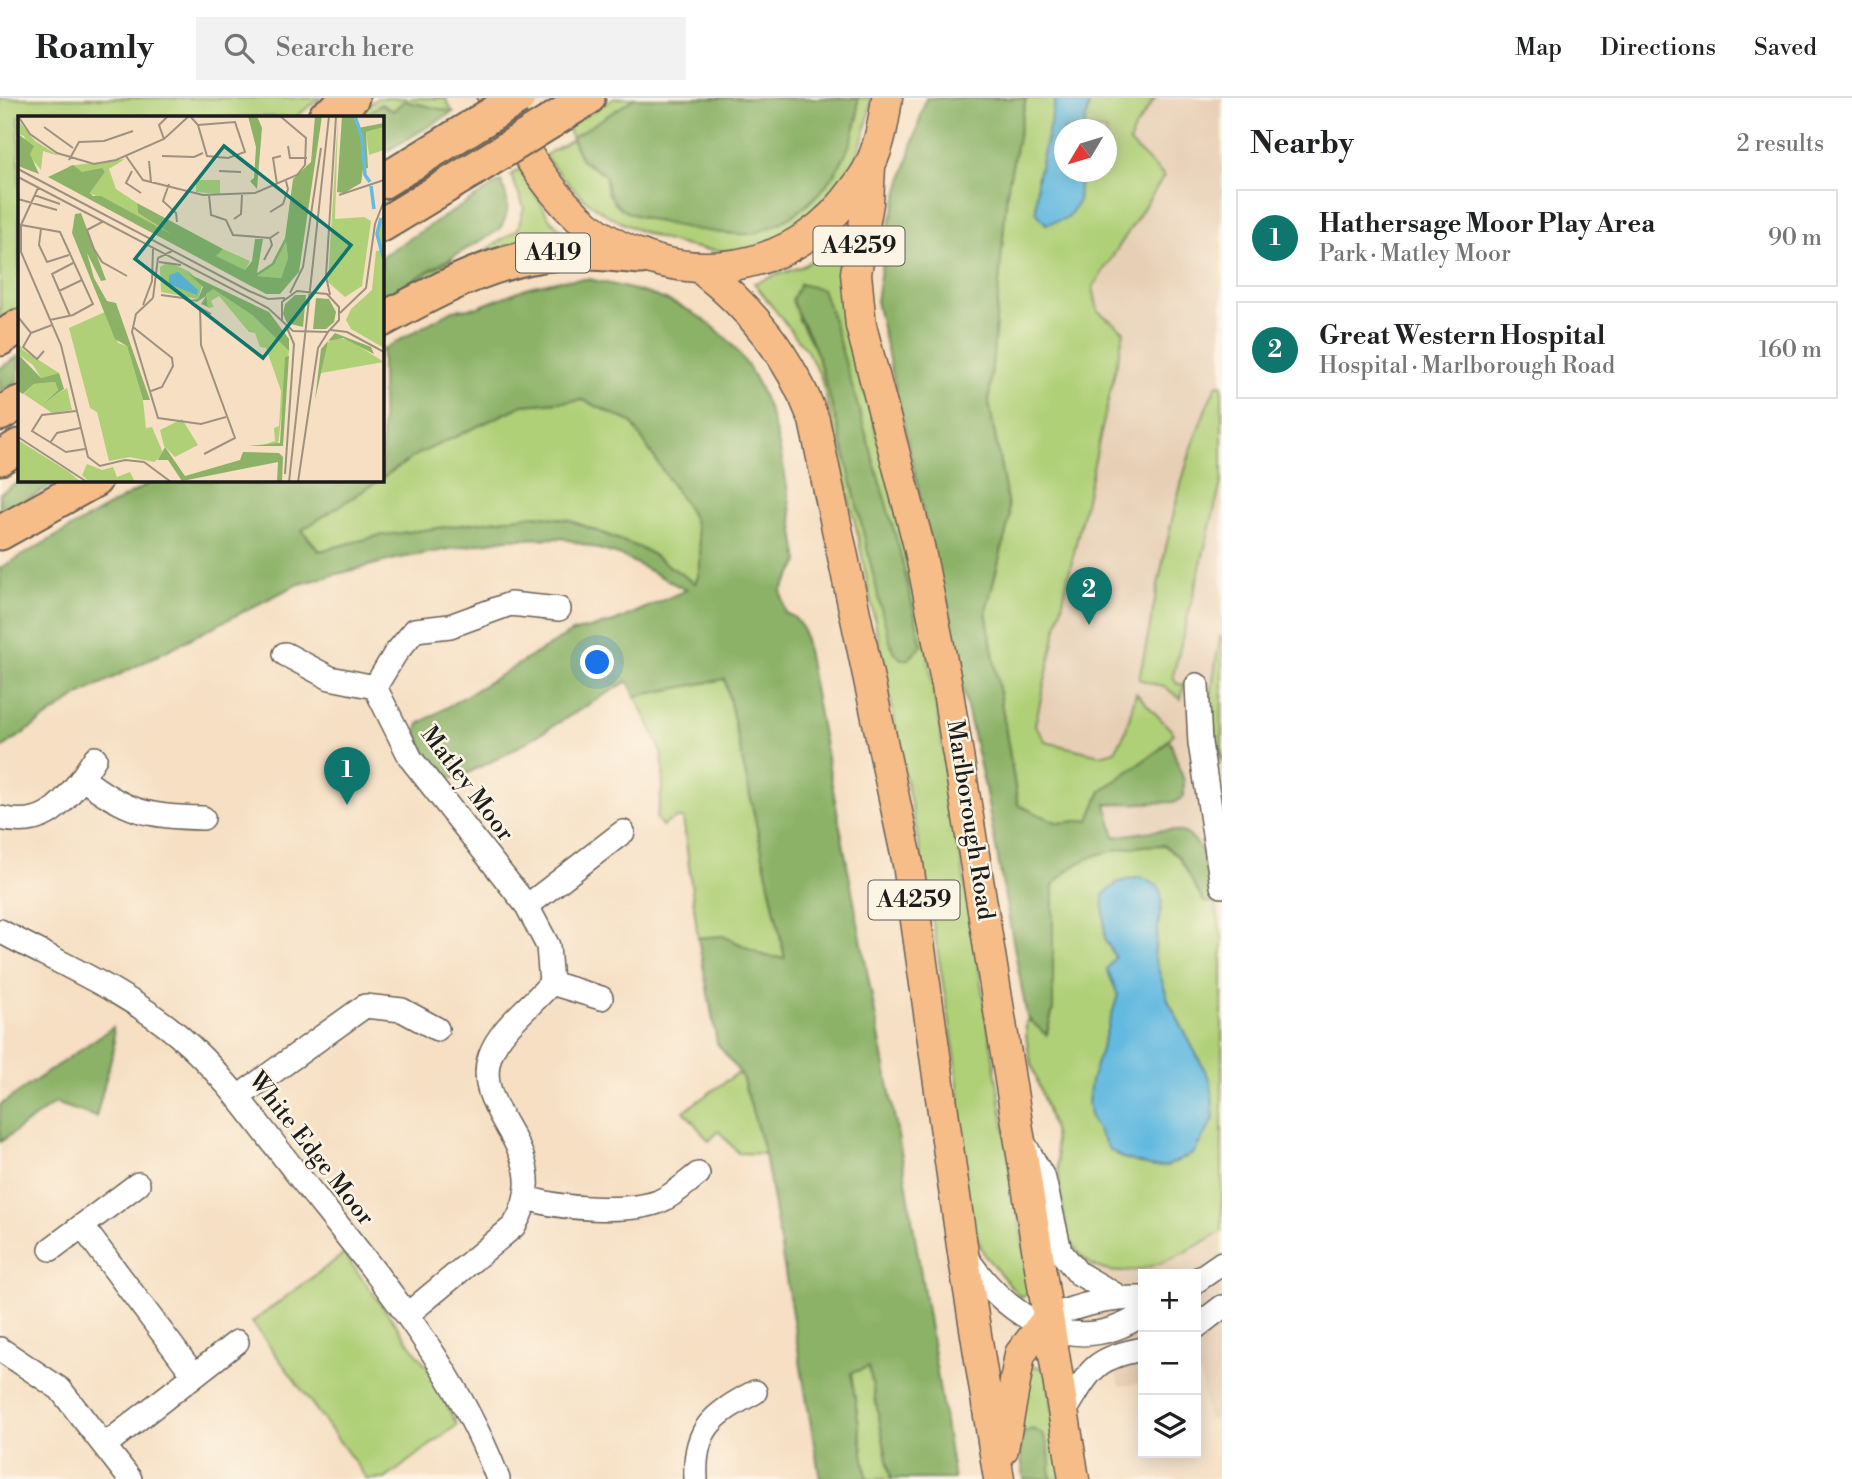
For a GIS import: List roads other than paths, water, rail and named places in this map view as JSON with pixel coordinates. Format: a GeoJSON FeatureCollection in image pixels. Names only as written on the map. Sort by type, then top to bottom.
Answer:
{"type":"FeatureCollection","features":[{"type":"Feature","properties":{"kind":"highway"},"geometry":{"type":"LineString","coordinates":[[326,116],[352,98]]}},
{"type":"Feature","properties":{"kind":"highway"},"geometry":{"type":"LineString","coordinates":[[383,181],[518,98]]}},
{"type":"Feature","properties":{"kind":"highway"},"geometry":{"type":"LineString","coordinates":[[383,224],[588,98]]}},
{"type":"Feature","properties":{"kind":"highway","name":"A419"},"geometry":{"type":"LineString","coordinates":[[383,320],[468,277],[524,258],[564,252],[641,257]]}},
{"type":"Feature","properties":{"kind":"highway"},"geometry":{"type":"LineString","coordinates":[[0,339],[18,327]]}},
{"type":"Feature","properties":{"kind":"highway"},"geometry":{"type":"LineString","coordinates":[[0,414],[18,403]]}},
{"type":"Feature","properties":{"kind":"highway"},"geometry":{"type":"LineString","coordinates":[[0,458],[18,447]]}},
{"type":"Feature","properties":{"kind":"highway"},"geometry":{"type":"LineString","coordinates":[[0,533],[93,481]]}},
{"type":"Feature","properties":{"kind":"main road"},"geometry":{"type":"LineString","coordinates":[[493,98],[563,202],[591,228],[641,257],[701,269],[764,259],[804,240],[834,214],[870,167],[887,98]]}},
{"type":"Feature","properties":{"kind":"main road","name":"Marlborough Road"},"geometry":{"type":"LineString","coordinates":[[870,167],[868,203],[856,272],[861,326],[919,546],[947,686],[1021,1139],[1046,1323],[1074,1479]]}},
{"type":"Feature","properties":{"kind":"main road","name":"A4259"},"geometry":{"type":"LineString","coordinates":[[701,269],[745,306],[770,336],[797,379],[814,420],[908,864],[963,1253],[999,1478]]}},
{"type":"Feature","properties":{"kind":"main road"},"geometry":{"type":"LineString","coordinates":[[999,1478],[1020,1354],[1046,1323]]}},
{"type":"Feature","properties":{"kind":"street"},"geometry":{"type":"LineString","coordinates":[[285,654],[330,678],[375,687],[394,654],[415,630],[450,626],[510,604],[559,608]]}},
{"type":"Feature","properties":{"kind":"street"},"geometry":{"type":"LineString","coordinates":[[1196,685],[1197,719],[1216,790],[1222,886]]}},
{"type":"Feature","properties":{"kind":"street","name":"Matley Moor"},"geometry":{"type":"LineString","coordinates":[[375,687],[411,758],[527,906],[548,946],[551,983]]}},
{"type":"Feature","properties":{"kind":"street"},"geometry":{"type":"LineString","coordinates":[[0,818],[20,822],[39,818],[61,803],[95,758]]}},
{"type":"Feature","properties":{"kind":"street"},"geometry":{"type":"LineString","coordinates":[[82,778],[105,796],[152,816],[203,818]]}},
{"type":"Feature","properties":{"kind":"street"},"geometry":{"type":"LineString","coordinates":[[527,906],[623,832]]}},
{"type":"Feature","properties":{"kind":"street","name":"White Edge Moor"},"geometry":{"type":"LineString","coordinates":[[0,931],[154,1017],[179,1036],[238,1097],[408,1314],[463,1401],[498,1479]]}},
{"type":"Feature","properties":{"kind":"street"},"geometry":{"type":"LineString","coordinates":[[408,1314],[514,1226],[528,1198],[528,1178],[521,1153],[497,1108],[488,1072],[497,1042],[551,983],[601,998]]}},
{"type":"Feature","properties":{"kind":"street"},"geometry":{"type":"LineString","coordinates":[[238,1097],[365,1006],[402,1010],[437,1029]]}},
{"type":"Feature","properties":{"kind":"street"},"geometry":{"type":"LineString","coordinates":[[1021,1139],[1044,1179],[1060,1251],[1078,1273],[1132,1298]]}},
{"type":"Feature","properties":{"kind":"street"},"geometry":{"type":"LineString","coordinates":[[528,1198],[552,1206],[638,1206],[667,1198],[698,1174]]}},
{"type":"Feature","properties":{"kind":"street"},"geometry":{"type":"LineString","coordinates":[[51,1249],[138,1184]]}},
{"type":"Feature","properties":{"kind":"street"},"geometry":{"type":"LineString","coordinates":[[82,1226],[194,1376]]}},
{"type":"Feature","properties":{"kind":"street"},"geometry":{"type":"LineString","coordinates":[[963,1253],[990,1289],[1070,1335],[1095,1336],[1119,1329],[1138,1317]]}},
{"type":"Feature","properties":{"kind":"street"},"geometry":{"type":"LineString","coordinates":[[1201,1278],[1222,1263]]}},
{"type":"Feature","properties":{"kind":"street"},"geometry":{"type":"LineString","coordinates":[[1046,1323],[1066,1310],[1132,1298]]}},
{"type":"Feature","properties":{"kind":"street"},"geometry":{"type":"LineString","coordinates":[[1201,1323],[1222,1307]]}},
{"type":"Feature","properties":{"kind":"street"},"geometry":{"type":"LineString","coordinates":[[105,1445],[237,1342]]}},
{"type":"Feature","properties":{"kind":"street"},"geometry":{"type":"LineString","coordinates":[[0,1349],[60,1389],[130,1479]]}},
{"type":"Feature","properties":{"kind":"street"},"geometry":{"type":"LineString","coordinates":[[1064,1413],[1090,1371],[1100,1362],[1138,1351]]}},
{"type":"Feature","properties":{"kind":"street"},"geometry":{"type":"LineString","coordinates":[[696,1479],[698,1445],[704,1431],[723,1408],[755,1392]]}},
{"type":"Feature","properties":{"kind":"water"},"geometry":{"type":"Polygon","coordinates":[[[1056,98],[1090,98],[1086,119],[1054,119],[1054,182],[1079,182],[1078,202],[1068,218],[1046,224],[1036,212],[1037,180],[1056,98]]]}},
{"type":"Feature","properties":{"kind":"water"},"geometry":{"type":"Polygon","coordinates":[[[1141,877],[1159,887],[1162,900],[1154,956],[1169,1002],[1211,1082],[1214,1119],[1193,1154],[1167,1166],[1153,1167],[1123,1158],[1109,1149],[1091,1119],[1088,1103],[1091,1081],[1118,995],[1107,969],[1115,957],[1105,939],[1103,895],[1118,882],[1141,877]]]}},
{"type":"Feature","properties":{"kind":"place","name":"Great Western Hospital"},"geometry":{"type":"Point","coordinates":[1089,625]}},
{"type":"Feature","properties":{"kind":"place","name":"Hathersage Moor Play Area"},"geometry":{"type":"Point","coordinates":[347,805]}}]}
